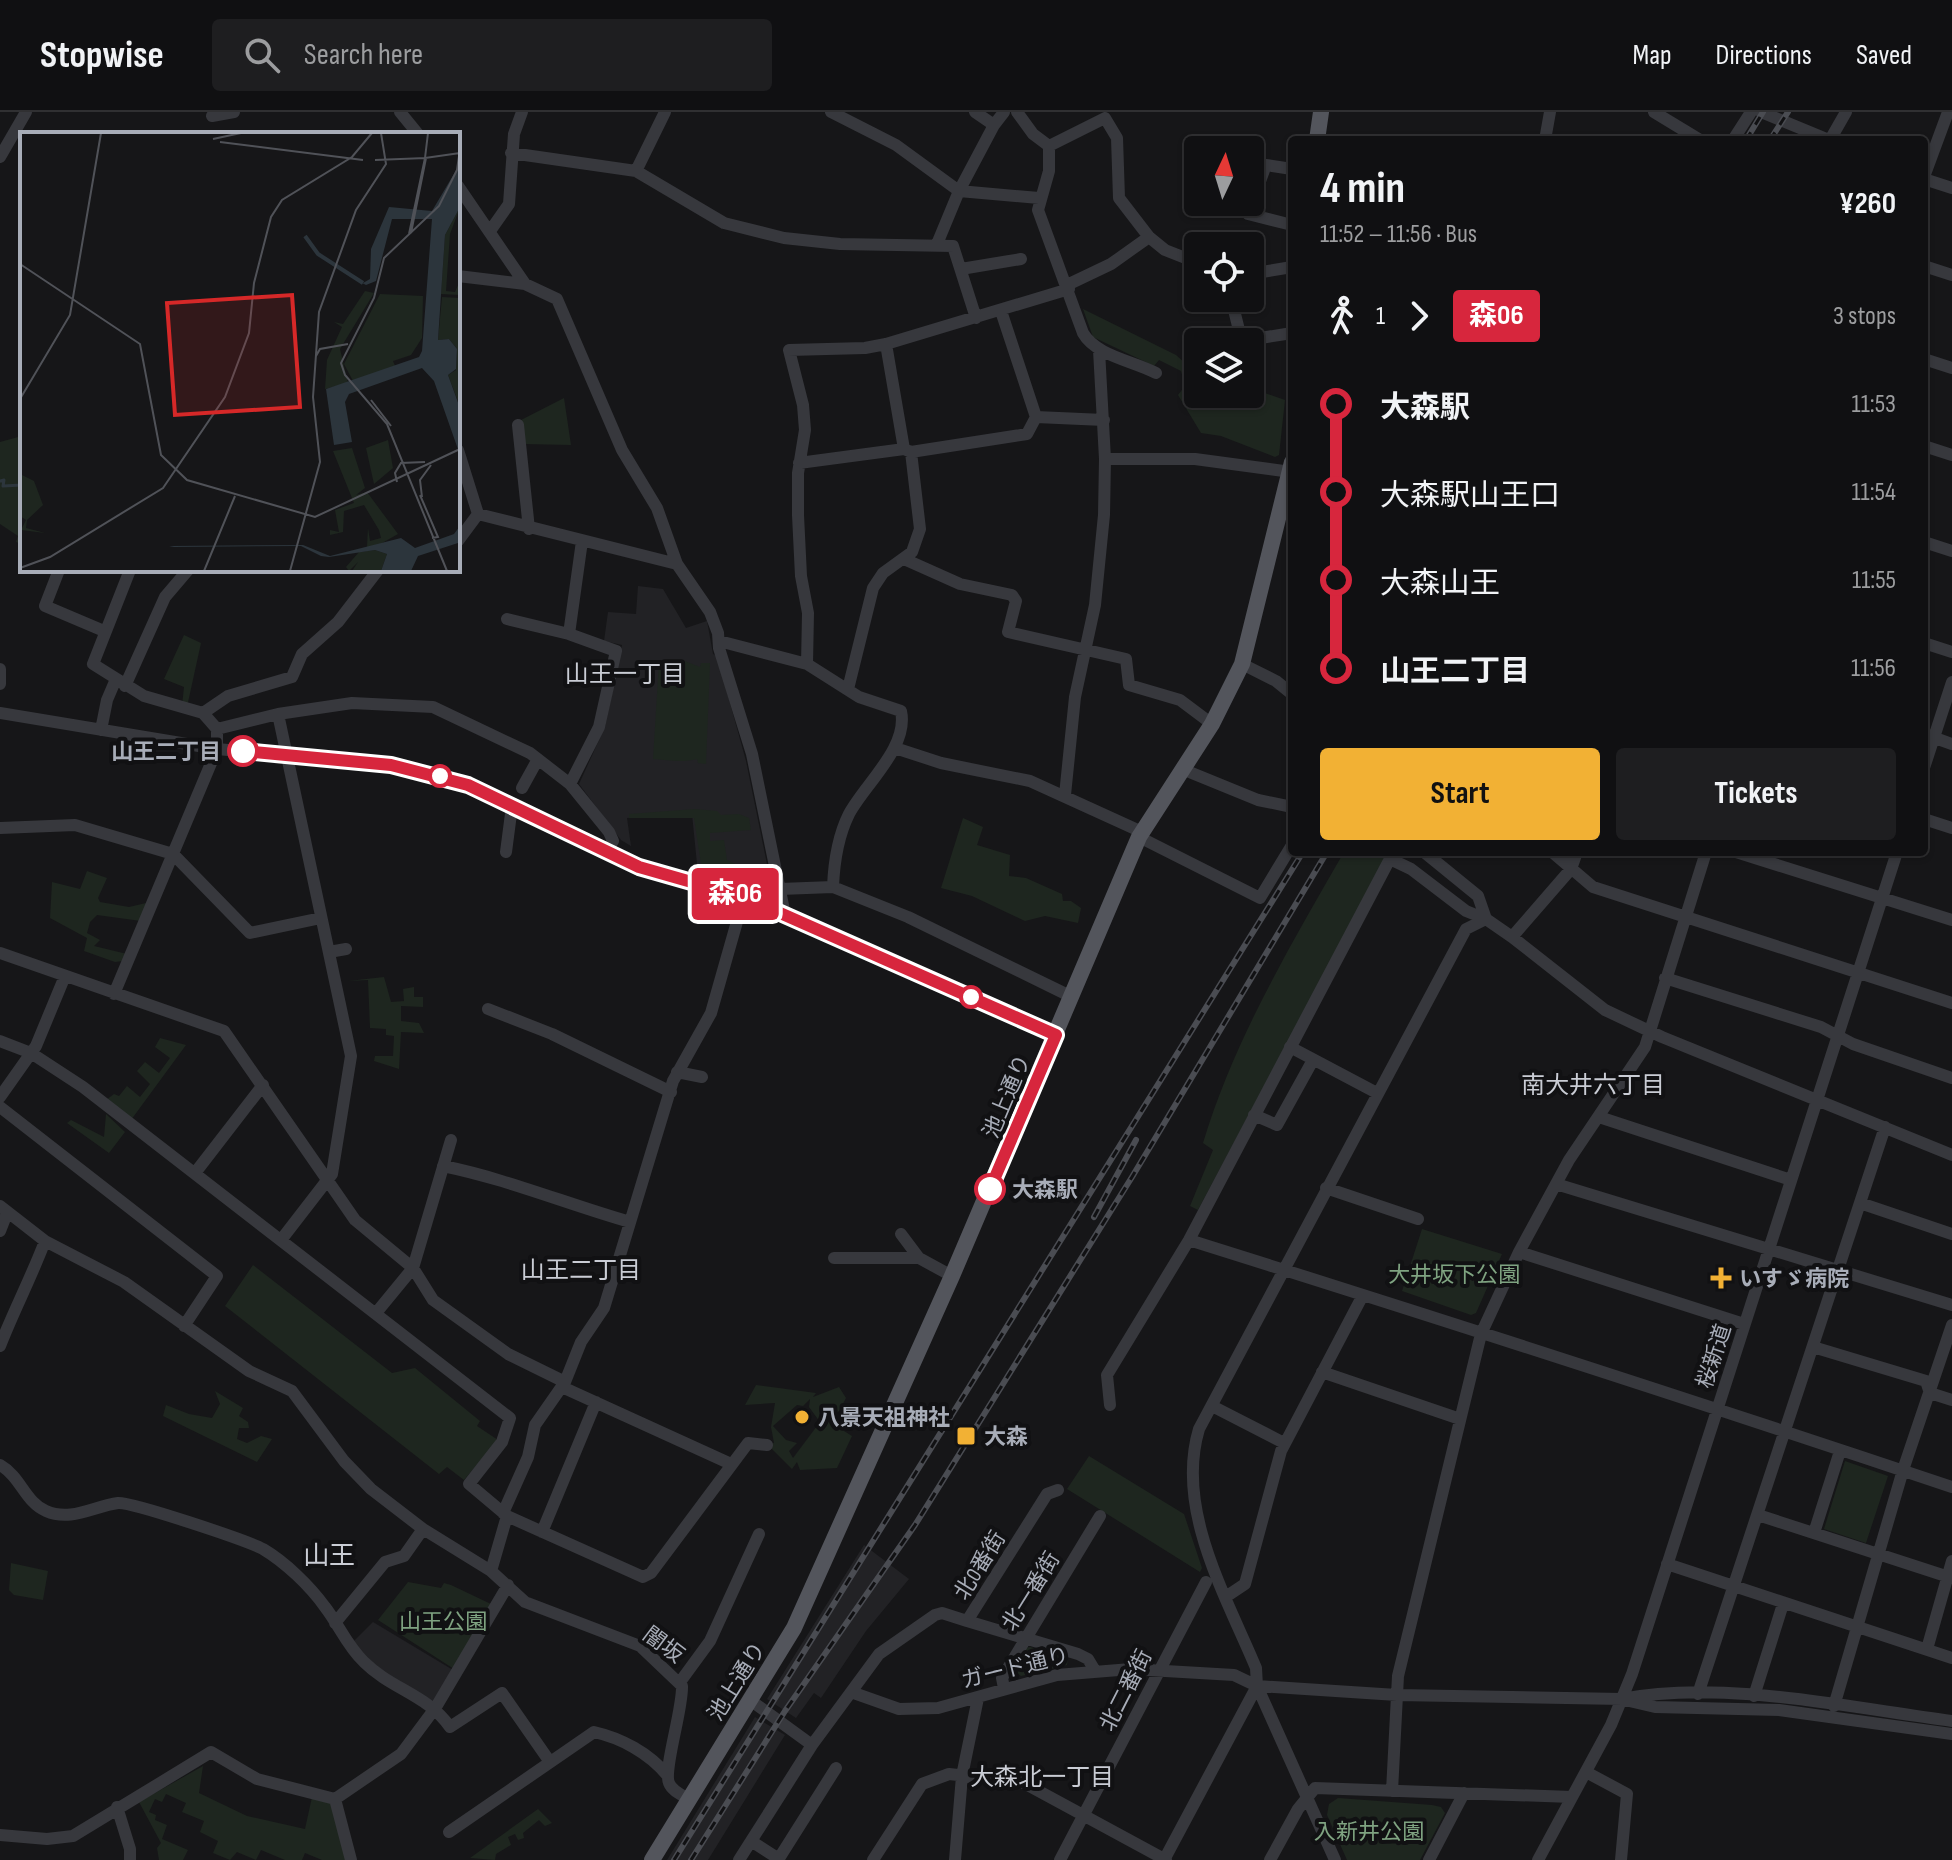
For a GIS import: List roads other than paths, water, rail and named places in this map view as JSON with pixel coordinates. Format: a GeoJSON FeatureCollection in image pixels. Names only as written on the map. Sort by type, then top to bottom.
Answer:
{"type":"FeatureCollection","features":[{"type":"Feature","properties":{"kind":"main road"},"geometry":{"type":"LineString","coordinates":[[1318,136],[1321,112]]}},
{"type":"Feature","properties":{"kind":"main road","name":"池上通り"},"geometry":{"type":"LineString","coordinates":[[652,1860],[796,1625],[952,1276],[1141,834],[1212,724],[1242,664],[1288,479]]}},
{"type":"Feature","properties":{"kind":"street"},"geometry":{"type":"LineString","coordinates":[[0,157],[26,112]]}},
{"type":"Feature","properties":{"kind":"street"},"geometry":{"type":"LineString","coordinates":[[212,116],[234,112]]}},
{"type":"Feature","properties":{"kind":"street"},"geometry":{"type":"LineString","coordinates":[[490,231],[509,204],[511,153],[522,112]]}},
{"type":"Feature","properties":{"kind":"street"},"geometry":{"type":"LineString","coordinates":[[636,171],[665,112]]}},
{"type":"Feature","properties":{"kind":"street"},"geometry":{"type":"LineString","coordinates":[[831,112],[896,145],[959,191],[1039,198]]}},
{"type":"Feature","properties":{"kind":"street"},"geometry":{"type":"LineString","coordinates":[[975,112],[994,125]]}},
{"type":"Feature","properties":{"kind":"street"},"geometry":{"type":"LineString","coordinates":[[937,244],[959,191],[1004,112]]}},
{"type":"Feature","properties":{"kind":"street"},"geometry":{"type":"LineString","coordinates":[[1017,112],[1033,134],[1049,146]]}},
{"type":"Feature","properties":{"kind":"street"},"geometry":{"type":"LineString","coordinates":[[1546,136],[1550,112]]}},
{"type":"Feature","properties":{"kind":"street"},"geometry":{"type":"LineString","coordinates":[[1654,112],[1693,136]]}},
{"type":"Feature","properties":{"kind":"street"},"geometry":{"type":"LineString","coordinates":[[1732,112],[1752,114],[1818,136]]}},
{"type":"Feature","properties":{"kind":"street"},"geometry":{"type":"LineString","coordinates":[[1832,136],[1846,112]]}},
{"type":"Feature","properties":{"kind":"street"},"geometry":{"type":"LineString","coordinates":[[1928,167],[1948,112]]}},
{"type":"Feature","properties":{"kind":"street"},"geometry":{"type":"LineString","coordinates":[[406,114],[417,132]]}},
{"type":"Feature","properties":{"kind":"street"},"geometry":{"type":"LineString","coordinates":[[1736,136],[1752,114]]}},
{"type":"Feature","properties":{"kind":"street"},"geometry":{"type":"LineString","coordinates":[[1049,146],[1105,118],[1117,138],[1119,198],[1149,237],[1165,250],[1184,257]]}},
{"type":"Feature","properties":{"kind":"street"},"geometry":{"type":"LineString","coordinates":[[0,125],[14,131]]}},
{"type":"Feature","properties":{"kind":"street"},"geometry":{"type":"LineString","coordinates":[[1049,146],[1049,171],[1038,210],[1083,333],[1089,344],[1099,350],[1156,373]]}},
{"type":"Feature","properties":{"kind":"street"},"geometry":{"type":"LineString","coordinates":[[511,153],[636,171],[698,209],[743,229],[840,244],[953,246],[976,318]]}},
{"type":"Feature","properties":{"kind":"street"},"geometry":{"type":"LineString","coordinates":[[1288,168],[1266,165],[1248,214],[1288,224]]}},
{"type":"Feature","properties":{"kind":"street"},"geometry":{"type":"LineString","coordinates":[[1928,179],[1952,188]]}},
{"type":"Feature","properties":{"kind":"street"},"geometry":{"type":"LineString","coordinates":[[460,189],[525,284]]}},
{"type":"Feature","properties":{"kind":"street"},"geometry":{"type":"LineString","coordinates":[[807,664],[808,613],[799,547],[803,405],[789,350],[865,348],[1001,311],[1068,287],[1111,264],[1149,237]]}},
{"type":"Feature","properties":{"kind":"street"},"geometry":{"type":"LineString","coordinates":[[961,269],[1021,259]]}},
{"type":"Feature","properties":{"kind":"street"},"geometry":{"type":"LineString","coordinates":[[1928,267],[1952,275]]}},
{"type":"Feature","properties":{"kind":"street"},"geometry":{"type":"LineString","coordinates":[[1264,272],[1288,268]]}},
{"type":"Feature","properties":{"kind":"street"},"geometry":{"type":"LineString","coordinates":[[460,276],[525,284],[557,299],[622,450],[657,508],[677,564],[710,612],[752,754],[785,915]]}},
{"type":"Feature","properties":{"kind":"street"},"geometry":{"type":"LineString","coordinates":[[799,463],[1027,434],[1036,417],[1001,311]]}},
{"type":"Feature","properties":{"kind":"street"},"geometry":{"type":"LineString","coordinates":[[1264,338],[1288,334]]}},
{"type":"Feature","properties":{"kind":"street"},"geometry":{"type":"LineString","coordinates":[[848,689],[873,588],[883,573],[912,552],[920,529],[907,451],[895,415],[897,395],[886,344]]}},
{"type":"Feature","properties":{"kind":"street"},"geometry":{"type":"LineString","coordinates":[[1065,795],[1075,697],[1086,652],[1104,515],[1104,420],[1099,350]]}},
{"type":"Feature","properties":{"kind":"street"},"geometry":{"type":"LineString","coordinates":[[1928,360],[1952,368]]}},
{"type":"Feature","properties":{"kind":"street"},"geometry":{"type":"LineString","coordinates":[[1036,417],[1104,420]]}},
{"type":"Feature","properties":{"kind":"street"},"geometry":{"type":"LineString","coordinates":[[518,425],[529,529]]}},
{"type":"Feature","properties":{"kind":"street"},"geometry":{"type":"LineString","coordinates":[[1928,447],[1952,455]]}},
{"type":"Feature","properties":{"kind":"street"},"geometry":{"type":"LineString","coordinates":[[460,456],[478,514]]}},
{"type":"Feature","properties":{"kind":"street"},"geometry":{"type":"LineString","coordinates":[[1105,459],[1195,459],[1288,467]]}},
{"type":"Feature","properties":{"kind":"street"},"geometry":{"type":"LineString","coordinates":[[478,514],[677,564]]}},
{"type":"Feature","properties":{"kind":"street"},"geometry":{"type":"LineString","coordinates":[[460,538],[478,514]]}},
{"type":"Feature","properties":{"kind":"street"},"geometry":{"type":"LineString","coordinates":[[569,634],[582,541]]}},
{"type":"Feature","properties":{"kind":"street"},"geometry":{"type":"LineString","coordinates":[[1928,543],[1952,551]]}},
{"type":"Feature","properties":{"kind":"street"},"geometry":{"type":"LineString","coordinates":[[904,559],[960,584],[1012,595],[1016,601],[1008,632],[1126,659],[1129,685],[1180,700],[1212,724]]}},
{"type":"Feature","properties":{"kind":"street"},"geometry":{"type":"LineString","coordinates":[[58,572],[45,606],[104,631]]}},
{"type":"Feature","properties":{"kind":"street"},"geometry":{"type":"LineString","coordinates":[[114,994],[217,749],[217,729],[203,713],[152,699],[93,664],[129,572]]}},
{"type":"Feature","properties":{"kind":"street"},"geometry":{"type":"LineString","coordinates":[[101,730],[107,700],[176,579],[185,572]]}},
{"type":"Feature","properties":{"kind":"street"},"geometry":{"type":"LineString","coordinates":[[203,713],[228,696],[292,677],[302,654],[338,622],[376,572]]}},
{"type":"Feature","properties":{"kind":"street"},"geometry":{"type":"LineString","coordinates":[[507,619],[569,634],[616,651],[599,727],[570,784]]}},
{"type":"Feature","properties":{"kind":"street"},"geometry":{"type":"LineString","coordinates":[[719,641],[807,664],[859,697],[901,711],[895,748],[848,816],[834,866],[833,887]]}},
{"type":"Feature","properties":{"kind":"street"},"geometry":{"type":"LineString","coordinates":[[1928,644],[1952,652]]}},
{"type":"Feature","properties":{"kind":"street"},"geometry":{"type":"LineString","coordinates":[[1242,664],[1288,691]]}},
{"type":"Feature","properties":{"kind":"street"},"geometry":{"type":"LineString","coordinates":[[0,669],[0,684]]}},
{"type":"Feature","properties":{"kind":"street"},"geometry":{"type":"LineString","coordinates":[[1952,682],[1929,736],[1952,744]]}},
{"type":"Feature","properties":{"kind":"street"},"geometry":{"type":"LineString","coordinates":[[217,729],[278,714],[376,702],[433,707],[538,759],[570,784],[609,832],[613,841],[605,852]]}},
{"type":"Feature","properties":{"kind":"street"},"geometry":{"type":"LineString","coordinates":[[0,713],[217,749],[422,771],[468,785],[639,867],[744,897],[1056,1035]]}},
{"type":"Feature","properties":{"kind":"street"},"geometry":{"type":"LineString","coordinates":[[278,714],[351,1056],[329,1180],[281,1240]]}},
{"type":"Feature","properties":{"kind":"street"},"geometry":{"type":"LineString","coordinates":[[895,748],[941,763],[1030,781],[1065,795],[1260,898],[1288,852]]}},
{"type":"Feature","properties":{"kind":"street"},"geometry":{"type":"LineString","coordinates":[[522,788],[538,759]]}},
{"type":"Feature","properties":{"kind":"street"},"geometry":{"type":"LineString","coordinates":[[1182,769],[1258,800],[1288,806]]}},
{"type":"Feature","properties":{"kind":"street"},"geometry":{"type":"LineString","coordinates":[[506,852],[512,806]]}},
{"type":"Feature","properties":{"kind":"street"},"geometry":{"type":"LineString","coordinates":[[1928,820],[1952,828]]}},
{"type":"Feature","properties":{"kind":"street"},"geometry":{"type":"LineString","coordinates":[[0,828],[75,825],[173,854],[250,933],[321,918]]}},
{"type":"Feature","properties":{"kind":"street"},"geometry":{"type":"LineString","coordinates":[[1110,1405],[1107,1375],[1189,1240],[1392,856],[1466,911],[1486,919],[1512,937],[1605,1010],[1648,1031],[1952,1155]]}},
{"type":"Feature","properties":{"kind":"street"},"geometry":{"type":"LineString","coordinates":[[1429,856],[1478,896],[1486,919]]}},
{"type":"Feature","properties":{"kind":"street"},"geometry":{"type":"LineString","coordinates":[[1556,856],[1593,887],[1952,1003]]}},
{"type":"Feature","properties":{"kind":"street"},"geometry":{"type":"LineString","coordinates":[[1512,937],[1571,869],[1576,856]]}},
{"type":"Feature","properties":{"kind":"street"},"geometry":{"type":"LineString","coordinates":[[1392,1791],[1397,1695],[1481,1334],[1519,1252],[1556,1184],[1645,1047],[1705,856]]}},
{"type":"Feature","properties":{"kind":"street"},"geometry":{"type":"LineString","coordinates":[[1749,856],[1952,920]]}},
{"type":"Feature","properties":{"kind":"street","name":"桜新道"},"geometry":{"type":"LineString","coordinates":[[1538,1860],[1622,1699],[1896,856]]}},
{"type":"Feature","properties":{"kind":"street"},"geometry":{"type":"LineString","coordinates":[[780,889],[833,887],[908,917],[1072,997]]}},
{"type":"Feature","properties":{"kind":"street"},"geometry":{"type":"LineString","coordinates":[[491,1571],[505,1514],[528,1457],[535,1425],[564,1384],[581,1342],[604,1308],[677,1072],[711,1013],[744,897]]}},
{"type":"Feature","properties":{"kind":"street"},"geometry":{"type":"LineString","coordinates":[[1335,1860],[1257,1686],[1256,1668],[1202,1531],[1194,1488],[1196,1440],[1326,1188],[1466,929],[1486,919]]}},
{"type":"Feature","properties":{"kind":"street"},"geometry":{"type":"LineString","coordinates":[[329,952],[346,949]]}},
{"type":"Feature","properties":{"kind":"street"},"geometry":{"type":"LineString","coordinates":[[0,953],[224,1031],[363,1228],[413,1268],[433,1300],[472,1332],[508,1354],[596,1402],[731,1464]]}},
{"type":"Feature","properties":{"kind":"street"},"geometry":{"type":"LineString","coordinates":[[0,1097],[31,1053],[65,976]]}},
{"type":"Feature","properties":{"kind":"street"},"geometry":{"type":"LineString","coordinates":[[1665,978],[1838,1035],[1853,1044],[1952,1078]]}},
{"type":"Feature","properties":{"kind":"street"},"geometry":{"type":"LineString","coordinates":[[488,1009],[552,1034],[671,1092]]}},
{"type":"Feature","properties":{"kind":"street"},"geometry":{"type":"LineString","coordinates":[[0,1041],[31,1053],[83,1087],[510,1418],[502,1442],[469,1484],[505,1514],[643,1577],[651,1573],[748,1443],[767,1445]]}},
{"type":"Feature","properties":{"kind":"street"},"geometry":{"type":"LineString","coordinates":[[1290,1047],[1377,1093]]}},
{"type":"Feature","properties":{"kind":"street"},"geometry":{"type":"LineString","coordinates":[[1254,1115],[1277,1125],[1313,1060]]}},
{"type":"Feature","properties":{"kind":"street"},"geometry":{"type":"LineString","coordinates":[[677,1072],[702,1077]]}},
{"type":"Feature","properties":{"kind":"street"},"geometry":{"type":"LineString","coordinates":[[195,1173],[263,1085]]}},
{"type":"Feature","properties":{"kind":"street"},"geometry":{"type":"LineString","coordinates":[[0,1107],[217,1276],[184,1326]]}},
{"type":"Feature","properties":{"kind":"street"},"geometry":{"type":"LineString","coordinates":[[1599,1117],[1791,1180]]}},
{"type":"Feature","properties":{"kind":"street"},"geometry":{"type":"LineString","coordinates":[[1698,1694],[1885,1127]]}},
{"type":"Feature","properties":{"kind":"street"},"geometry":{"type":"LineString","coordinates":[[376,1313],[413,1268],[451,1140]]}},
{"type":"Feature","properties":{"kind":"street"},"geometry":{"type":"LineString","coordinates":[[443,1166],[501,1178],[531,1192],[630,1222]]}},
{"type":"Feature","properties":{"kind":"street"},"geometry":{"type":"LineString","coordinates":[[1556,1184],[1952,1305]]}},
{"type":"Feature","properties":{"kind":"street"},"geometry":{"type":"LineString","coordinates":[[1326,1188],[1418,1219]]}},
{"type":"Feature","properties":{"kind":"street"},"geometry":{"type":"LineString","coordinates":[[1860,1203],[1952,1234]]}},
{"type":"Feature","properties":{"kind":"street"},"geometry":{"type":"LineString","coordinates":[[0,1231],[3,1209]]}},
{"type":"Feature","properties":{"kind":"street","name":"闇坂"},"geometry":{"type":"LineString","coordinates":[[3,1209],[45,1241],[124,1282],[249,1371],[292,1391],[344,1461],[371,1489],[423,1529],[491,1571],[525,1602],[640,1646],[680,1682],[681,1713],[667,1775]]}},
{"type":"Feature","properties":{"kind":"street"},"geometry":{"type":"LineString","coordinates":[[901,1234],[919,1258],[952,1276]]}},
{"type":"Feature","properties":{"kind":"street"},"geometry":{"type":"LineString","coordinates":[[1189,1240],[1717,1408],[1784,1434],[1952,1487]]}},
{"type":"Feature","properties":{"kind":"street"},"geometry":{"type":"LineString","coordinates":[[0,1346],[13,1308],[24,1298],[45,1241]]}},
{"type":"Feature","properties":{"kind":"street"},"geometry":{"type":"LineString","coordinates":[[1519,1252],[1744,1324]]}},
{"type":"Feature","properties":{"kind":"street"},"geometry":{"type":"LineString","coordinates":[[834,1258],[919,1258]]}},
{"type":"Feature","properties":{"kind":"street"},"geometry":{"type":"LineString","coordinates":[[1227,1596],[1245,1584],[1284,1443],[1363,1295]]}},
{"type":"Feature","properties":{"kind":"street"},"geometry":{"type":"LineString","coordinates":[[1834,1706],[1903,1470],[1952,1325]]}},
{"type":"Feature","properties":{"kind":"street"},"geometry":{"type":"LineString","coordinates":[[1813,1347],[1926,1381],[1930,1393]]}},
{"type":"Feature","properties":{"kind":"street"},"geometry":{"type":"LineString","coordinates":[[1322,1372],[1460,1419]]}},
{"type":"Feature","properties":{"kind":"street"},"geometry":{"type":"LineString","coordinates":[[1930,1393],[1952,1400]]}},
{"type":"Feature","properties":{"kind":"street"},"geometry":{"type":"LineString","coordinates":[[542,1532],[596,1402]]}},
{"type":"Feature","properties":{"kind":"street"},"geometry":{"type":"LineString","coordinates":[[1212,1406],[1284,1443]]}},
{"type":"Feature","properties":{"kind":"street"},"geometry":{"type":"LineString","coordinates":[[1814,1533],[1840,1451]]}},
{"type":"Feature","properties":{"kind":"street"},"geometry":{"type":"LineString","coordinates":[[0,1465],[18,1478],[34,1505],[50,1513],[80,1514],[120,1503],[205,1527],[263,1550],[300,1579],[363,1661],[386,1680],[436,1707],[450,1727],[502,1693],[550,1762]]}},
{"type":"Feature","properties":{"kind":"street","name":"北0番街"},"geometry":{"type":"LineString","coordinates":[[851,1692],[879,1654],[935,1615],[942,1613],[967,1621],[1047,1494],[1058,1490]]}},
{"type":"Feature","properties":{"kind":"street"},"geometry":{"type":"LineString","coordinates":[[1758,1515],[1950,1577]]}},
{"type":"Feature","properties":{"kind":"street","name":"北一番街"},"geometry":{"type":"LineString","coordinates":[[1004,1688],[1002,1678],[1023,1640],[1100,1516]]}},
{"type":"Feature","properties":{"kind":"street"},"geometry":{"type":"LineString","coordinates":[[335,1623],[385,1562],[404,1556],[423,1529]]}},
{"type":"Feature","properties":{"kind":"street"},"geometry":{"type":"LineString","coordinates":[[680,1682],[710,1641],[759,1534]]}},
{"type":"Feature","properties":{"kind":"street"},"geometry":{"type":"LineString","coordinates":[[1927,1649],[1950,1577],[1952,1561]]}},
{"type":"Feature","properties":{"kind":"street"},"geometry":{"type":"LineString","coordinates":[[1667,1564],[1952,1658]]}},
{"type":"Feature","properties":{"kind":"street","name":"北二番街"},"geometry":{"type":"LineString","coordinates":[[1060,1860],[1206,1582]]}},
{"type":"Feature","properties":{"kind":"street"},"geometry":{"type":"LineString","coordinates":[[2,1831],[47,1839],[73,1836],[211,1752],[257,1779],[335,1799],[401,1754],[436,1707],[508,1585]]}},
{"type":"Feature","properties":{"kind":"street"},"geometry":{"type":"LineString","coordinates":[[1754,1696],[1783,1604]]}},
{"type":"Feature","properties":{"kind":"street"},"geometry":{"type":"LineString","coordinates":[[967,1621],[1078,1654],[1088,1659],[1094,1669]]}},
{"type":"Feature","properties":{"kind":"street","name":"ガード通り"},"geometry":{"type":"LineString","coordinates":[[851,1692],[899,1709],[938,1708],[1004,1688],[1094,1669],[1234,1675],[1257,1686],[1397,1695],[1622,1699]]}},
{"type":"Feature","properties":{"kind":"street"},"geometry":{"type":"LineString","coordinates":[[873,1860],[922,1784],[940,1775],[1022,1782],[1165,1860],[1257,1686]]}},
{"type":"Feature","properties":{"kind":"street"},"geometry":{"type":"LineString","coordinates":[[739,1860],[812,1745],[851,1692]]}},
{"type":"Feature","properties":{"kind":"street"},"geometry":{"type":"LineString","coordinates":[[1622,1699],[1649,1693],[1754,1696],[1952,1721]]}},
{"type":"Feature","properties":{"kind":"street"},"geometry":{"type":"LineString","coordinates":[[955,1860],[962,1776],[978,1698]]}},
{"type":"Feature","properties":{"kind":"street"},"geometry":{"type":"LineString","coordinates":[[1622,1699],[1655,1707],[1779,1710],[1952,1734]]}},
{"type":"Feature","properties":{"kind":"street"},"geometry":{"type":"LineString","coordinates":[[750,1700],[812,1745]]}},
{"type":"Feature","properties":{"kind":"street"},"geometry":{"type":"LineString","coordinates":[[449,1832],[594,1732],[611,1736],[637,1749],[667,1775],[670,1786],[689,1799]]}},
{"type":"Feature","properties":{"kind":"street"},"geometry":{"type":"LineString","coordinates":[[751,1841],[778,1860],[836,1768]]}},
{"type":"Feature","properties":{"kind":"street"},"geometry":{"type":"LineString","coordinates":[[1586,1772],[1627,1794],[1621,1860]]}},
{"type":"Feature","properties":{"kind":"street"},"geometry":{"type":"LineString","coordinates":[[1270,1860],[1307,1796],[1315,1788],[1572,1797]]}},
{"type":"Feature","properties":{"kind":"street"},"geometry":{"type":"LineString","coordinates":[[1429,1860],[1464,1793]]}},
{"type":"Feature","properties":{"kind":"street"},"geometry":{"type":"LineString","coordinates":[[335,1799],[351,1860]]}},
{"type":"Feature","properties":{"kind":"street"},"geometry":{"type":"LineString","coordinates":[[117,1807],[130,1860]]}},
{"type":"Feature","properties":{"kind":"waterway"},"geometry":{"type":"LineString","coordinates":[[0,481],[4,480],[3,486],[20,485]]}},
{"type":"Feature","properties":{"kind":"railway"},"geometry":{"type":"LineString","coordinates":[[1748,136],[1763,112]]}},
{"type":"Feature","properties":{"kind":"railway"},"geometry":{"type":"LineString","coordinates":[[1773,136],[1788,112]]}},
{"type":"Feature","properties":{"kind":"railway"},"geometry":{"type":"LineString","coordinates":[[674,1860],[1301,856]]}},
{"type":"Feature","properties":{"kind":"railway"},"geometry":{"type":"LineString","coordinates":[[691,1860],[785,1711],[915,1525],[1132,1177],[1325,856]]}},
{"type":"Feature","properties":{"kind":"railway"},"geometry":{"type":"LineString","coordinates":[[1094,1217],[1136,1140]]}},
{"type":"Feature","properties":{"kind":"place","name":"山王二丁目"},"geometry":{"type":"Point","coordinates":[243,751]}},
{"type":"Feature","properties":{"kind":"place","name":"大森駅"},"geometry":{"type":"Point","coordinates":[990,1189]}},
{"type":"Feature","properties":{"kind":"place","name":"いすゞ病院"},"geometry":{"type":"Point","coordinates":[1721,1278]}},
{"type":"Feature","properties":{"kind":"place","name":"八景天祖神社"},"geometry":{"type":"Point","coordinates":[802,1417]}},
{"type":"Feature","properties":{"kind":"place","name":"大森"},"geometry":{"type":"Point","coordinates":[966,1436]}},
{"type":"Feature","properties":{"kind":"district","name":"山王一丁目"},"geometry":{"type":"Point","coordinates":[625,674]}},
{"type":"Feature","properties":{"kind":"district","name":"南大井六丁目"},"geometry":{"type":"Point","coordinates":[1593,1085]}},
{"type":"Feature","properties":{"kind":"district","name":"山王二丁目"},"geometry":{"type":"Point","coordinates":[581,1270]}},
{"type":"Feature","properties":{"kind":"district","name":"山王"},"geometry":{"type":"Point","coordinates":[329,1555]}},
{"type":"Feature","properties":{"kind":"district","name":"大森北一丁目"},"geometry":{"type":"Point","coordinates":[1042,1777]}},
{"type":"Feature","properties":{"kind":"park label","name":"大井坂下公園"},"geometry":{"type":"Point","coordinates":[1454,1274]}},
{"type":"Feature","properties":{"kind":"park label","name":"山王公園"},"geometry":{"type":"Point","coordinates":[443,1621]}},
{"type":"Feature","properties":{"kind":"park label","name":"入新井公園"},"geometry":{"type":"Point","coordinates":[1369,1831]}}]}
